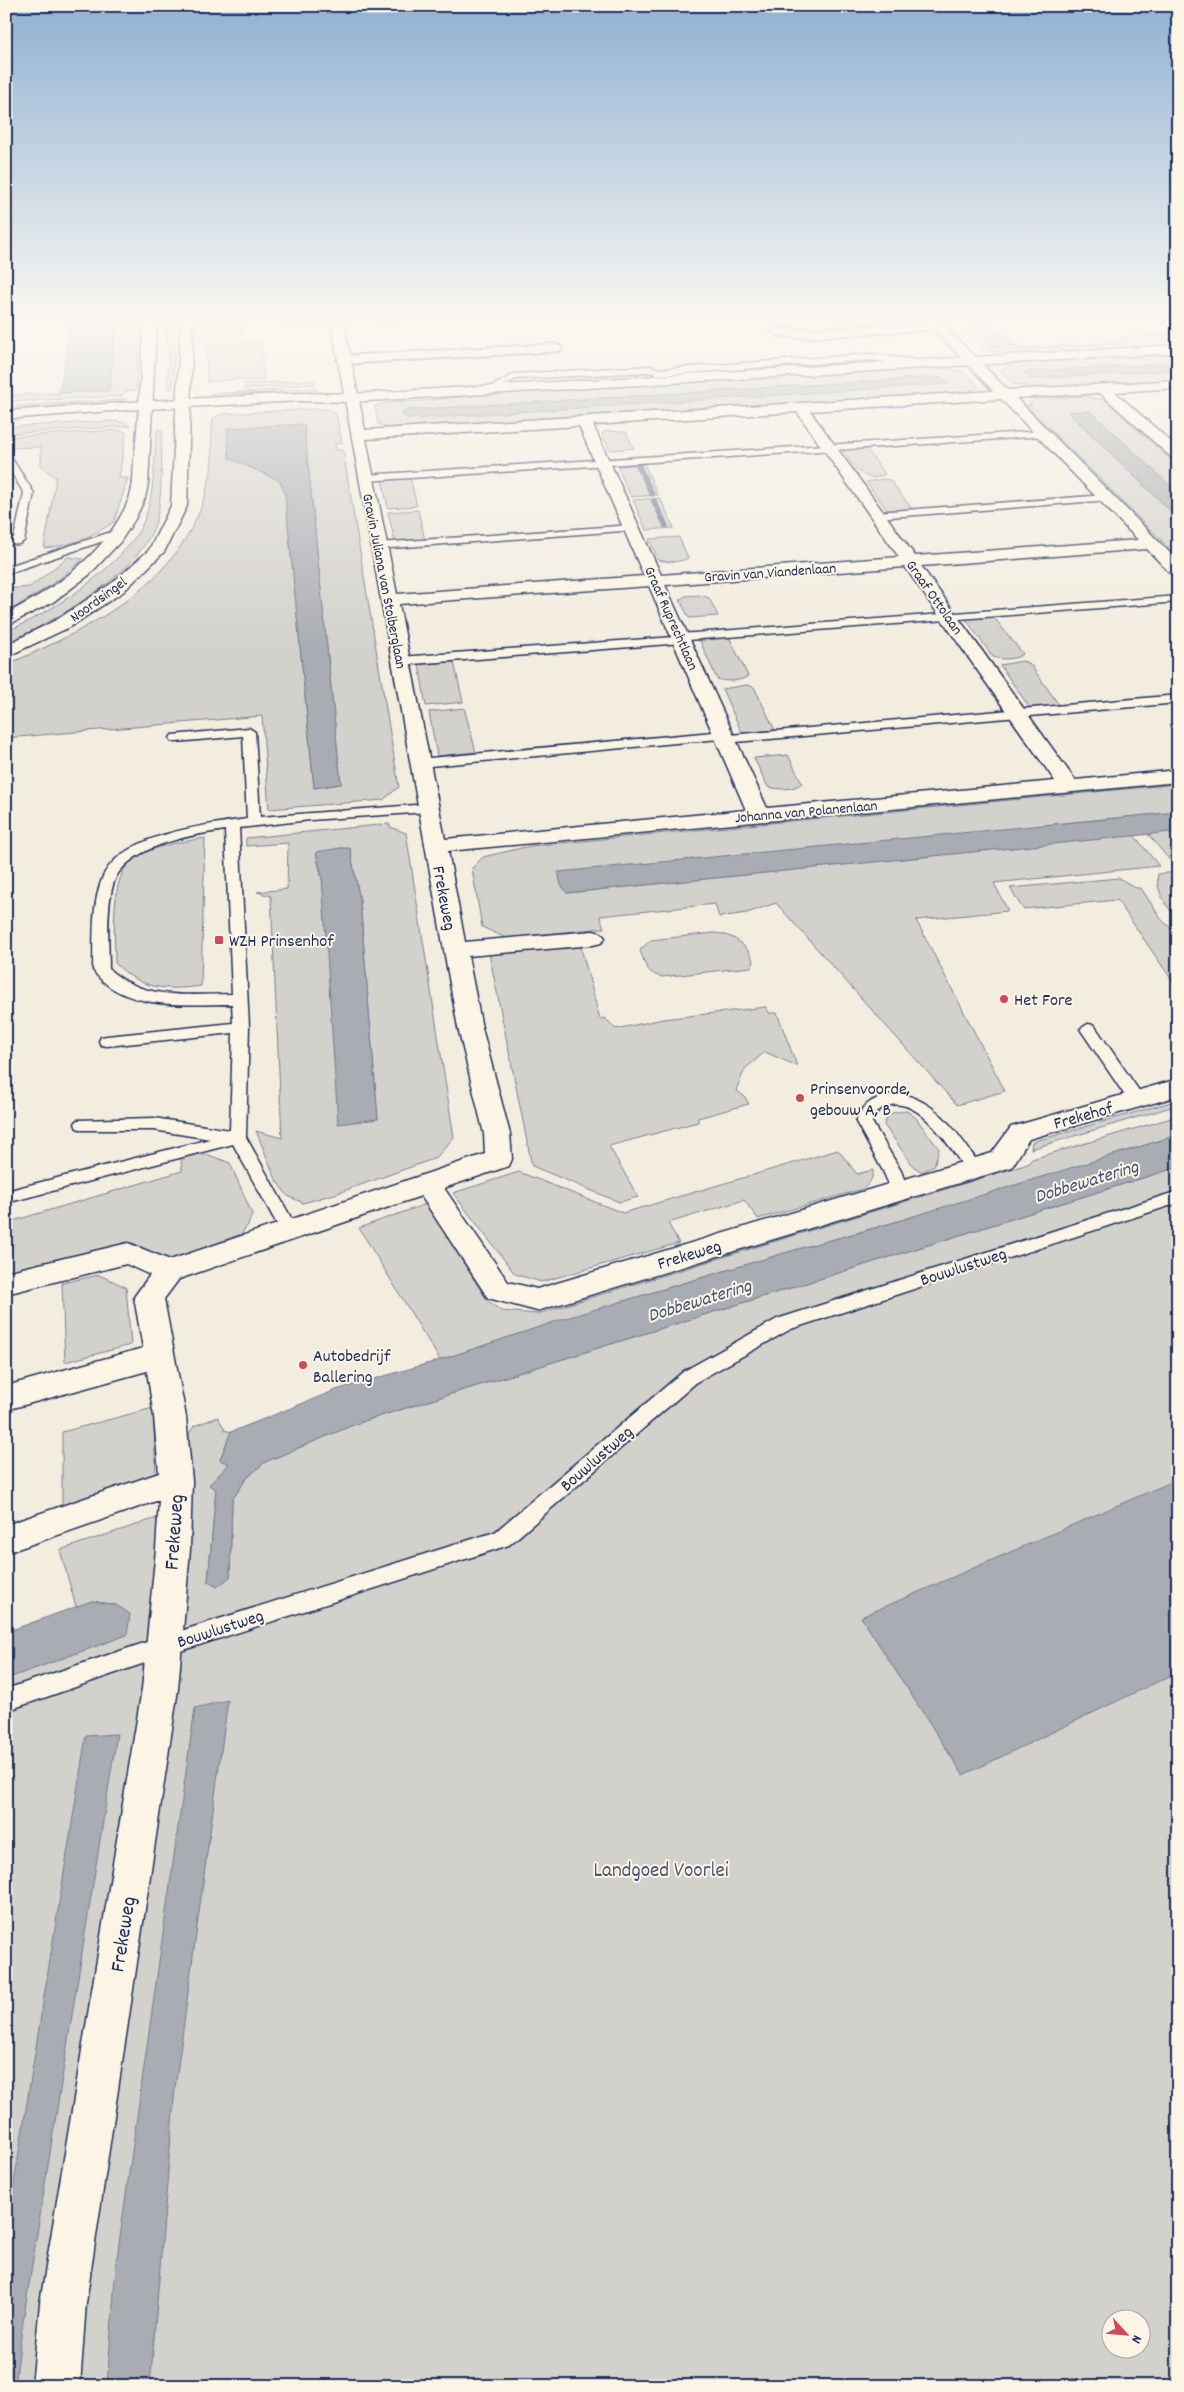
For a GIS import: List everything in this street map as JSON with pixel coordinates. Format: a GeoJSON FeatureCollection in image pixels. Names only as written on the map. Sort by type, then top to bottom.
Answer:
{"type":"FeatureCollection","features":[{"type":"Feature","properties":{"kind":"street","name":"Noordsingel"},"geometry":{"type":"LineString","coordinates":[[6,621],[34,607],[73,580],[100,556],[120,532],[138,496],[144,428]]}},
{"type":"Feature","properties":{"kind":"street","name":"Noordsingel"},"geometry":{"type":"LineString","coordinates":[[6,652],[64,623],[118,587],[156,552],[179,506],[184,428]]}},
{"type":"Feature","properties":{"kind":"street","name":"Gravin Juliana van Stolberglaan"},"geometry":{"type":"LineString","coordinates":[[356,428],[435,846]]}},
{"type":"Feature","properties":{"kind":"street"},"geometry":{"type":"LineString","coordinates":[[357,435],[477,428]]}},
{"type":"Feature","properties":{"kind":"street","name":"Graaf Ruprechtlaan"},"geometry":{"type":"LineString","coordinates":[[587,428],[759,815]]}},
{"type":"Feature","properties":{"kind":"street","name":"Graaf Ottolaan"},"geometry":{"type":"LineString","coordinates":[[815,428],[1069,786]]}},
{"type":"Feature","properties":{"kind":"street"},"geometry":{"type":"LineString","coordinates":[[1036,428],[1178,571]]}},
{"type":"Feature","properties":{"kind":"street"},"geometry":{"type":"LineString","coordinates":[[1147,428],[1178,456]]}},
{"type":"Feature","properties":{"kind":"street","name":"Gravin van Viandenlaan"},"geometry":{"type":"LineString","coordinates":[[388,600],[1151,544]]}},
{"type":"Feature","properties":{"kind":"street","name":"Johanna van Polanenlaan"},"geometry":{"type":"LineString","coordinates":[[435,846],[1178,776]]}},
{"type":"Feature","properties":{"kind":"street","name":"Frekeweg"},"geometry":{"type":"LineString","coordinates":[[56,2386],[63,2303],[157,1708],[164,1646],[176,1481],[168,1393],[149,1296],[169,1271],[290,1232],[499,1159],[497,1134],[470,1028],[435,846]]}},
{"type":"Feature","properties":{"kind":"street","name":"Frekeweg"},"geometry":{"type":"LineString","coordinates":[[455,950],[593,938]]}},
{"type":"Feature","properties":{"kind":"street","name":"Frekehof"},"geometry":{"type":"LineString","coordinates":[[1002,1160],[1020,1133],[1178,1087]]}},
{"type":"Feature","properties":{"kind":"street","name":"Frekeweg"},"geometry":{"type":"LineString","coordinates":[[427,1183],[498,1290],[538,1300],[1002,1160]]}},
{"type":"Feature","properties":{"kind":"street"},"geometry":{"type":"LineString","coordinates":[[6,1283],[128,1253],[169,1271]]}},
{"type":"Feature","properties":{"kind":"street"},"geometry":{"type":"LineString","coordinates":[[6,1398],[160,1355]]}},
{"type":"Feature","properties":{"kind":"street","name":"Frekeweg"},"geometry":{"type":"LineString","coordinates":[[6,1539],[176,1481]]}},
{"type":"Feature","properties":{"kind":"lane"},"geometry":{"type":"LineString","coordinates":[[365,478],[500,465],[603,463],[727,452],[829,448],[946,437],[1042,434]]}},
{"type":"Feature","properties":{"kind":"lane"},"geometry":{"type":"LineString","coordinates":[[6,456],[29,493],[19,541],[6,542]]}},
{"type":"Feature","properties":{"kind":"lane"},"geometry":{"type":"LineString","coordinates":[[877,515],[1106,498]]}},
{"type":"Feature","properties":{"kind":"lane"},"geometry":{"type":"LineString","coordinates":[[378,546],[524,540],[632,528]]}},
{"type":"Feature","properties":{"kind":"lane"},"geometry":{"type":"LineString","coordinates":[[6,571],[46,556],[86,546],[120,532]]}},
{"type":"Feature","properties":{"kind":"lane"},"geometry":{"type":"LineString","coordinates":[[1083,595],[1092,606]]}},
{"type":"Feature","properties":{"kind":"lane"},"geometry":{"type":"LineString","coordinates":[[400,661],[561,643],[681,639],[1178,599]]}},
{"type":"Feature","properties":{"kind":"lane"},"geometry":{"type":"LineString","coordinates":[[825,615],[832,626]]}},
{"type":"Feature","properties":{"kind":"lane"},"geometry":{"type":"LineString","coordinates":[[420,763],[596,753],[725,737],[1176,701]]}},
{"type":"Feature","properties":{"kind":"lane"},"geometry":{"type":"LineString","coordinates":[[891,724],[898,737]]}},
{"type":"Feature","properties":{"kind":"lane"},"geometry":{"type":"LineString","coordinates":[[176,738],[249,732],[254,822]]}},
{"type":"Feature","properties":{"kind":"lane"},"geometry":{"type":"LineString","coordinates":[[239,999],[174,998],[144,995],[122,987],[101,970],[105,891],[113,870],[122,860],[134,852],[166,838],[232,825],[428,808]]}},
{"type":"Feature","properties":{"kind":"lane"},"geometry":{"type":"LineString","coordinates":[[232,825],[241,1027],[238,1137],[290,1232]]}},
{"type":"Feature","properties":{"kind":"lane"},"geometry":{"type":"LineString","coordinates":[[107,1041],[241,1027]]}},
{"type":"Feature","properties":{"kind":"lane"},"geometry":{"type":"LineString","coordinates":[[1088,1028],[1136,1100]]}},
{"type":"Feature","properties":{"kind":"lane"},"geometry":{"type":"LineString","coordinates":[[900,1192],[892,1171],[864,1122],[867,1113],[874,1104],[894,1097],[910,1099],[929,1111],[974,1169]]}},
{"type":"Feature","properties":{"kind":"lane"},"geometry":{"type":"LineString","coordinates":[[83,1124],[154,1124],[238,1137]]}},
{"type":"Feature","properties":{"kind":"lane"},"geometry":{"type":"LineString","coordinates":[[6,1197],[238,1137]]}},
{"type":"Feature","properties":{"kind":"lane","name":"Bouwlustweg"},"geometry":{"type":"LineString","coordinates":[[6,1700],[164,1646],[502,1539],[691,1376],[784,1324],[1178,1197]]}},
{"type":"Feature","properties":{"kind":"green space"},"geometry":{"type":"Polygon","coordinates":[[[6,428],[105,428],[6,434],[6,428]]]}},
{"type":"Feature","properties":{"kind":"green space"},"geometry":{"type":"Polygon","coordinates":[[[212,428],[303,428],[280,481],[285,493],[314,788],[341,784],[304,428],[339,428],[342,443],[335,444],[336,450],[343,450],[399,787],[383,800],[269,809],[262,716],[6,738],[6,665],[72,634],[104,616],[134,595],[160,572],[182,544],[199,513],[210,476],[212,428]]]}},
{"type":"Feature","properties":{"kind":"green space"},"geometry":{"type":"Polygon","coordinates":[[[1049,428],[1084,428],[1178,518],[1178,557],[1049,428]]]}},
{"type":"Feature","properties":{"kind":"green space"},"geometry":{"type":"Polygon","coordinates":[[[1108,428],[1135,428],[1178,467],[1178,493],[1108,428]]]}},
{"type":"Feature","properties":{"kind":"green space"},"geometry":{"type":"Polygon","coordinates":[[[118,430],[126,432],[119,478],[128,478],[114,522],[80,540],[44,548],[56,478],[41,466],[41,447],[8,448],[6,437],[118,430]]]}},
{"type":"Feature","properties":{"kind":"green space"},"geometry":{"type":"Polygon","coordinates":[[[157,430],[162,430],[160,500],[156,521],[147,540],[133,559],[115,577],[93,594],[47,622],[6,643],[6,632],[44,613],[84,586],[120,555],[134,538],[148,511],[154,476],[157,430]]]}},
{"type":"Feature","properties":{"kind":"green space"},"geometry":{"type":"Polygon","coordinates":[[[606,431],[626,432],[634,448],[610,450],[602,434],[606,431]]]}},
{"type":"Feature","properties":{"kind":"green space"},"geometry":{"type":"Polygon","coordinates":[[[865,447],[885,474],[871,477],[859,472],[842,449],[865,447]]]}},
{"type":"Feature","properties":{"kind":"green space"},"geometry":{"type":"Polygon","coordinates":[[[644,464],[658,495],[631,497],[617,466],[644,464]]]}},
{"type":"Feature","properties":{"kind":"green space"},"geometry":{"type":"Polygon","coordinates":[[[410,477],[417,506],[388,508],[382,479],[410,477]]]}},
{"type":"Feature","properties":{"kind":"green space"},"geometry":{"type":"Polygon","coordinates":[[[890,480],[912,509],[887,510],[866,482],[890,480]]]}},
{"type":"Feature","properties":{"kind":"green space"},"geometry":{"type":"Polygon","coordinates":[[[660,498],[674,528],[646,530],[633,500],[660,498]]]}},
{"type":"Feature","properties":{"kind":"green space"},"geometry":{"type":"Polygon","coordinates":[[[418,510],[425,540],[395,542],[388,512],[418,510]]]}},
{"type":"Feature","properties":{"kind":"green space"},"geometry":{"type":"Polygon","coordinates":[[[679,537],[688,558],[674,562],[658,560],[649,539],[679,537]]]}},
{"type":"Feature","properties":{"kind":"green space"},"geometry":{"type":"Polygon","coordinates":[[[68,557],[83,559],[54,583],[6,613],[6,589],[30,587],[68,557]]]}},
{"type":"Feature","properties":{"kind":"green space"},"geometry":{"type":"Polygon","coordinates":[[[700,595],[709,598],[718,616],[689,618],[680,600],[685,596],[700,595]]]}},
{"type":"Feature","properties":{"kind":"green space"},"geometry":{"type":"Polygon","coordinates":[[[993,616],[1023,654],[1008,659],[993,657],[965,618],[993,616]]]}},
{"type":"Feature","properties":{"kind":"green space"},"geometry":{"type":"Polygon","coordinates":[[[729,637],[748,676],[737,680],[725,681],[717,679],[699,639],[729,637]]]}},
{"type":"Feature","properties":{"kind":"green space"},"geometry":{"type":"Polygon","coordinates":[[[1023,661],[1030,664],[1059,705],[1030,708],[1000,665],[1023,661]]]}},
{"type":"Feature","properties":{"kind":"green space"},"geometry":{"type":"Polygon","coordinates":[[[454,662],[463,702],[426,706],[419,664],[454,662]]]}},
{"type":"Feature","properties":{"kind":"green space"},"geometry":{"type":"Polygon","coordinates":[[[747,685],[754,687],[775,730],[742,733],[722,689],[747,685]]]}},
{"type":"Feature","properties":{"kind":"green space"},"geometry":{"type":"Polygon","coordinates":[[[464,708],[476,752],[437,756],[429,712],[464,708]]]}},
{"type":"Feature","properties":{"kind":"green space"},"geometry":{"type":"Polygon","coordinates":[[[788,755],[802,783],[786,789],[768,787],[754,758],[788,755]]]}},
{"type":"Feature","properties":{"kind":"green space"},"geometry":{"type":"Polygon","coordinates":[[[1178,784],[1178,812],[1055,824],[567,893],[1134,835],[1159,866],[994,883],[1008,911],[916,920],[1005,1091],[957,1105],[776,903],[747,913],[719,917],[715,904],[600,916],[604,928],[506,938],[482,927],[472,868],[483,857],[530,846],[1178,784]]]}},
{"type":"Feature","properties":{"kind":"green space"},"geometry":{"type":"Polygon","coordinates":[[[389,824],[390,827],[406,833],[454,1137],[436,1158],[338,1193],[303,1203],[288,1196],[277,1182],[256,1131],[282,1138],[271,896],[257,892],[287,889],[288,843],[246,846],[246,838],[389,824]],[[341,848],[316,853],[378,1119],[360,901],[350,849],[341,848]]]}},
{"type":"Feature","properties":{"kind":"green space"},"geometry":{"type":"Polygon","coordinates":[[[1171,831],[1178,841],[1178,870],[1148,834],[1171,831]]]}},
{"type":"Feature","properties":{"kind":"green space"},"geometry":{"type":"Polygon","coordinates":[[[205,838],[201,986],[165,988],[144,983],[125,972],[115,963],[114,925],[116,898],[122,873],[128,864],[144,853],[175,843],[205,838]]]}},
{"type":"Feature","properties":{"kind":"green space"},"geometry":{"type":"Polygon","coordinates":[[[1178,872],[1178,919],[1170,910],[1160,892],[1158,874],[1178,872]]]}},
{"type":"Feature","properties":{"kind":"green space"},"geometry":{"type":"Polygon","coordinates":[[[1119,878],[1136,888],[1141,888],[1161,919],[1178,935],[1178,989],[1117,900],[1023,909],[1010,888],[1119,878]]]}},
{"type":"Feature","properties":{"kind":"green space"},"geometry":{"type":"Polygon","coordinates":[[[714,933],[727,935],[743,945],[754,962],[751,967],[662,977],[649,971],[640,950],[651,940],[714,933]]]}},
{"type":"Feature","properties":{"kind":"green space"},"geometry":{"type":"Polygon","coordinates":[[[580,944],[600,1019],[605,1018],[616,1029],[663,1019],[766,1007],[769,1013],[777,1013],[797,1066],[765,1052],[745,1069],[736,1090],[744,1096],[749,1104],[698,1118],[698,1122],[609,1146],[638,1197],[619,1202],[532,1166],[489,953],[580,944]]]}},
{"type":"Feature","properties":{"kind":"green space"},"geometry":{"type":"Polygon","coordinates":[[[1178,1100],[1178,1105],[1031,1149],[1032,1142],[1178,1100]]]}},
{"type":"Feature","properties":{"kind":"green space"},"geometry":{"type":"Polygon","coordinates":[[[907,1111],[916,1118],[939,1149],[934,1166],[922,1172],[914,1167],[884,1125],[889,1115],[907,1111]]]}},
{"type":"Feature","properties":{"kind":"green space"},"geometry":{"type":"Polygon","coordinates":[[[1178,1116],[1178,1135],[950,1206],[656,1291],[440,1360],[359,1228],[426,1204],[487,1300],[501,1311],[537,1314],[1028,1164],[1032,1159],[1178,1116]]]}},
{"type":"Feature","properties":{"kind":"green space"},"geometry":{"type":"Polygon","coordinates":[[[838,1150],[857,1174],[873,1170],[871,1181],[863,1189],[758,1219],[744,1200],[668,1223],[679,1243],[541,1282],[515,1274],[453,1193],[519,1172],[623,1213],[838,1150]]]}},
{"type":"Feature","properties":{"kind":"green space"},"geometry":{"type":"Polygon","coordinates":[[[195,1154],[209,1155],[230,1163],[252,1214],[248,1225],[241,1234],[173,1260],[166,1260],[133,1243],[6,1272],[6,1223],[182,1171],[181,1157],[195,1154]]]}},
{"type":"Feature","properties":{"kind":"green space","name":"Landgoed Voorlei"},"geometry":{"type":"Polygon","coordinates":[[[1178,1167],[1178,2386],[6,2386],[6,1664],[116,1605],[92,1601],[76,1607],[60,1550],[157,1518],[156,1602],[188,1499],[189,1434],[194,1426],[218,1417],[225,1430],[231,1432],[220,1459],[229,1464],[216,1489],[208,1582],[230,1577],[232,1500],[246,1479],[265,1462],[358,1423],[1178,1167]]]}},
{"type":"Feature","properties":{"kind":"green space"},"geometry":{"type":"Polygon","coordinates":[[[99,1275],[126,1287],[131,1345],[65,1362],[62,1283],[99,1275]]]}},
{"type":"Feature","properties":{"kind":"green space"},"geometry":{"type":"Polygon","coordinates":[[[153,1408],[156,1477],[62,1507],[62,1432],[153,1408]]]}},
{"type":"Feature","properties":{"kind":"water"},"geometry":{"type":"Polygon","coordinates":[[[227,428],[304,428],[341,784],[314,788],[285,493],[280,481],[229,458],[227,428]]]}},
{"type":"Feature","properties":{"kind":"water"},"geometry":{"type":"Polygon","coordinates":[[[1084,428],[1108,428],[1178,493],[1178,518],[1084,428]]]}},
{"type":"Feature","properties":{"kind":"water"},"geometry":{"type":"Polygon","coordinates":[[[1178,812],[1178,841],[1171,832],[567,893],[561,885],[558,872],[1178,812]]]}},
{"type":"Feature","properties":{"kind":"water"},"geometry":{"type":"Polygon","coordinates":[[[350,848],[360,901],[378,1119],[338,1124],[322,877],[316,852],[350,848]]]}},
{"type":"Feature","properties":{"kind":"water","name":"Dobbewatering"},"geometry":{"type":"Polygon","coordinates":[[[1178,1135],[1178,1167],[358,1423],[265,1462],[246,1479],[232,1500],[230,1577],[217,1587],[208,1582],[216,1489],[209,1485],[229,1464],[220,1460],[231,1432],[336,1390],[440,1360],[563,1319],[875,1228],[1178,1135]]]}},
{"type":"Feature","properties":{"kind":"water"},"geometry":{"type":"Polygon","coordinates":[[[1178,1479],[1178,1672],[963,1775],[861,1617],[1178,1479]]]}},
{"type":"Feature","properties":{"kind":"water"},"geometry":{"type":"Polygon","coordinates":[[[92,1601],[116,1605],[130,1614],[127,1635],[6,1679],[6,1632],[92,1601]]]}},
{"type":"Feature","properties":{"kind":"water"},"geometry":{"type":"Polygon","coordinates":[[[228,1700],[175,2088],[150,2386],[107,2386],[116,2265],[195,1708],[228,1700]]]}},
{"type":"Feature","properties":{"kind":"water"},"geometry":{"type":"Polygon","coordinates":[[[117,1734],[22,2328],[15,2386],[6,2386],[6,2233],[86,1736],[117,1734]]]}},
{"type":"Feature","properties":{"kind":"waterway"},"geometry":{"type":"LineString","coordinates":[[638,465],[652,494]]}},
{"type":"Feature","properties":{"kind":"waterway"},"geometry":{"type":"LineString","coordinates":[[654,501],[666,526]]}},
{"type":"Feature","properties":{"kind":"place","name":"WZH Prinsenhof"},"geometry":{"type":"Point","coordinates":[219,940]}},
{"type":"Feature","properties":{"kind":"place","name":"Het Fore"},"geometry":{"type":"Point","coordinates":[1004,999]}},
{"type":"Feature","properties":{"kind":"place","name":"Prinsenvoorde, gebouw A, B"},"geometry":{"type":"Point","coordinates":[800,1098]}},
{"type":"Feature","properties":{"kind":"place","name":"Autobedrijf Ballering"},"geometry":{"type":"Point","coordinates":[303,1365]}}]}
